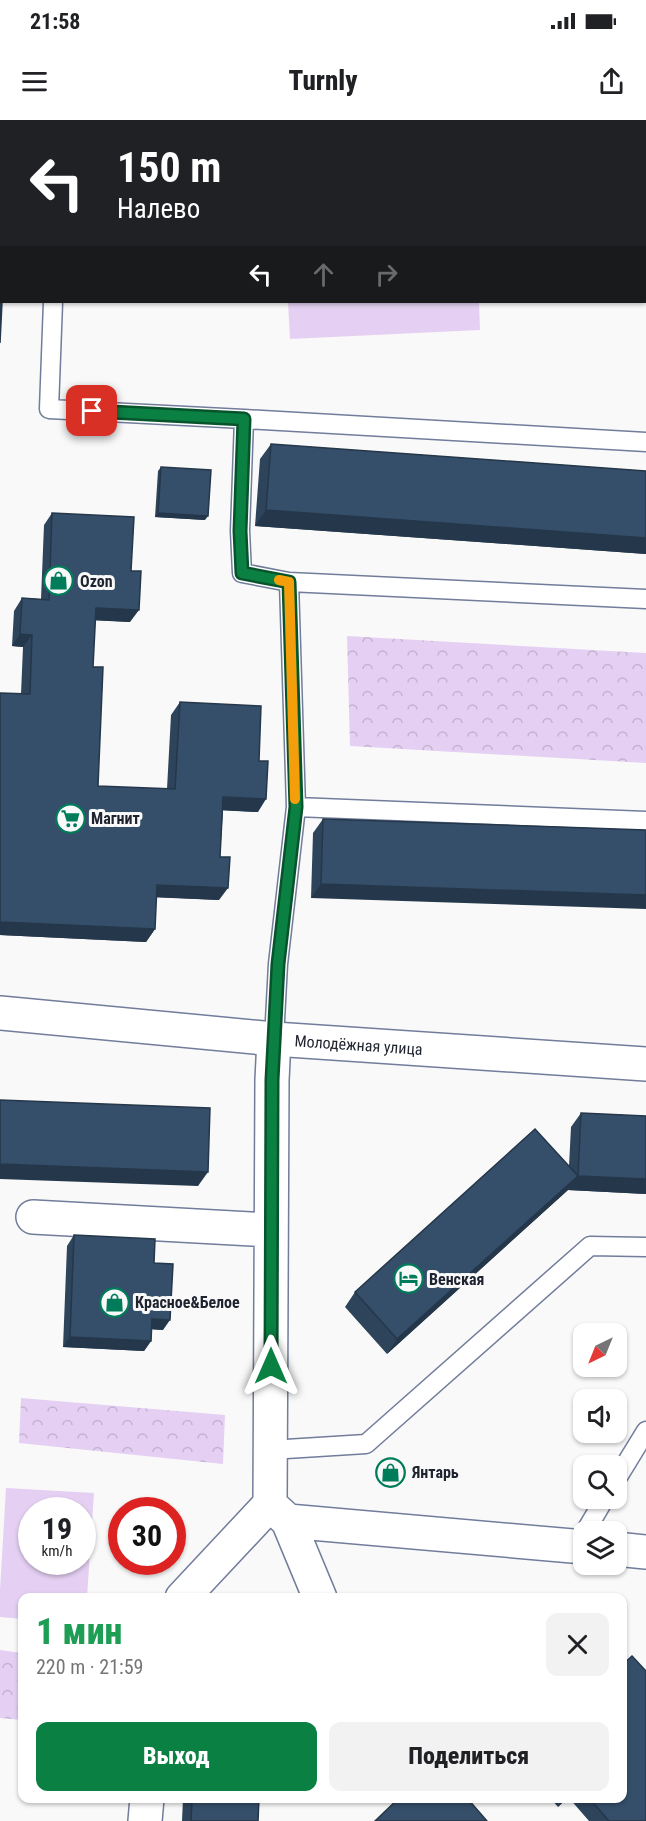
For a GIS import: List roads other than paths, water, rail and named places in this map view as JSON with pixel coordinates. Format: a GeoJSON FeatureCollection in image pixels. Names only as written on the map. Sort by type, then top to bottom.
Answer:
{"type":"FeatureCollection","features":[{"type":"Feature","properties":{"kind":"street","name":"Молодёжная улица"},"geometry":{"type":"LineString","coordinates":[[0,1013],[274,1039],[646,1064]]}},
{"type":"Feature","properties":{"kind":"street"},"geometry":{"type":"LineString","coordinates":[[274,1039],[270,1450],[279,1513],[318,1593]]}},
{"type":"Feature","properties":{"kind":"street"},"geometry":{"type":"LineString","coordinates":[[33,1217],[271,1230]]}},
{"type":"Feature","properties":{"kind":"street"},"geometry":{"type":"LineString","coordinates":[[188,1593],[279,1513],[573,1539]]}},
{"type":"Feature","properties":{"kind":"street"},"geometry":{"type":"LineString","coordinates":[[627,1551],[646,1552]]}},
{"type":"Feature","properties":{"kind":"street"},"geometry":{"type":"LineString","coordinates":[[145,1821],[147,1803]]}},
{"type":"Feature","properties":{"kind":"lane"},"geometry":{"type":"LineString","coordinates":[[53,303],[49,409],[646,442]]}},
{"type":"Feature","properties":{"kind":"lane"},"geometry":{"type":"LineString","coordinates":[[244,419],[240,531],[242,573],[289,582],[646,599]]}},
{"type":"Feature","properties":{"kind":"lane"},"geometry":{"type":"LineString","coordinates":[[274,1039],[278,964],[296,807],[289,582]]}},
{"type":"Feature","properties":{"kind":"lane"},"geometry":{"type":"LineString","coordinates":[[296,807],[646,821]]}},
{"type":"Feature","properties":{"kind":"lane"},"geometry":{"type":"LineString","coordinates":[[270,1450],[366,1444],[590,1246],[646,1247]]}},
{"type":"Feature","properties":{"kind":"lane"},"geometry":{"type":"LineString","coordinates":[[627,1462],[646,1431]]}},
{"type":"Feature","properties":{"kind":"place","name":"Ozon"},"geometry":{"type":"Point","coordinates":[59,581]}},
{"type":"Feature","properties":{"kind":"place","name":"Магнит"},"geometry":{"type":"Point","coordinates":[70,818]}},
{"type":"Feature","properties":{"kind":"place","name":"Венская"},"geometry":{"type":"Point","coordinates":[408,1279]}},
{"type":"Feature","properties":{"kind":"place","name":"Красное&Белое"},"geometry":{"type":"Point","coordinates":[114,1302]}},
{"type":"Feature","properties":{"kind":"place","name":"Янтарь"},"geometry":{"type":"Point","coordinates":[391,1472]}}]}
